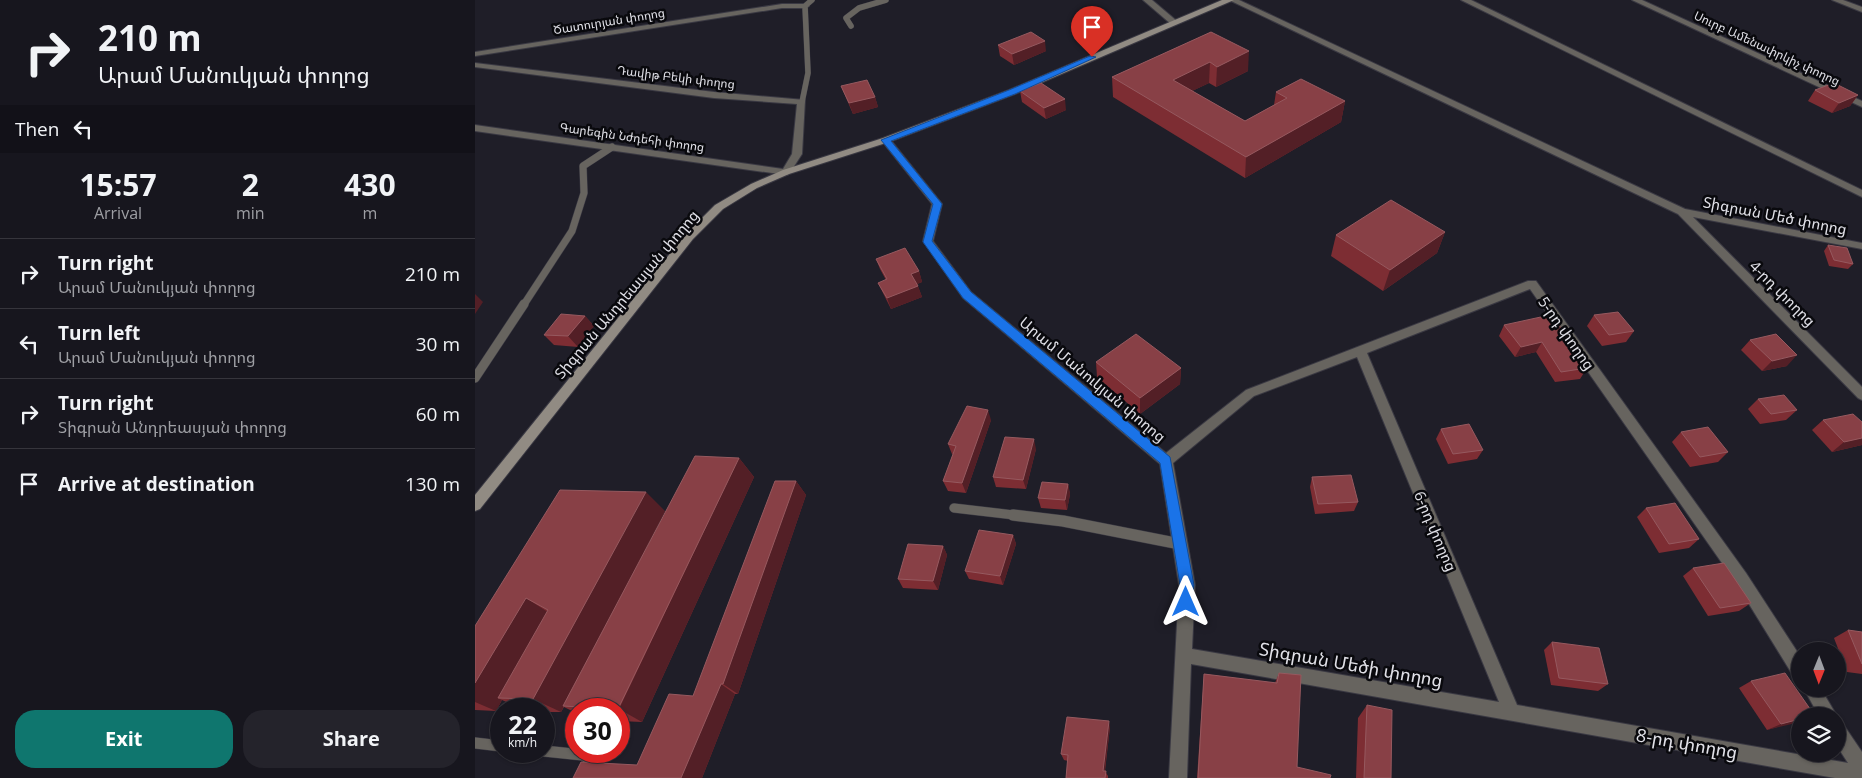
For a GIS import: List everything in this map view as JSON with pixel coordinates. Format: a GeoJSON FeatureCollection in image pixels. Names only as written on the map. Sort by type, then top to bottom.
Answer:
{"type":"FeatureCollection","features":[{"type":"Feature","properties":{"kind":"main road","name":"Տիգրան Անդրեասյան փողոց"},"geometry":{"type":"LineString","coordinates":[[475,505],[689,237],[719,207],[754,186],[786,172],[886,140],[1012,92],[1174,22],[1231,0]]}},
{"type":"Feature","properties":{"kind":"street"},"geometry":{"type":"LineString","coordinates":[[1147,0],[1174,22]]}},
{"type":"Feature","properties":{"kind":"street"},"geometry":{"type":"LineString","coordinates":[[1231,0],[1682,212]]}},
{"type":"Feature","properties":{"kind":"street"},"geometry":{"type":"LineString","coordinates":[[1465,0],[1862,194]]}},
{"type":"Feature","properties":{"kind":"street","name":"Սուրբ Ամենափրկիչ փողոց"},"geometry":{"type":"LineString","coordinates":[[1636,0],[1862,104]]}},
{"type":"Feature","properties":{"kind":"street"},"geometry":{"type":"LineString","coordinates":[[1837,0],[1862,10]]}},
{"type":"Feature","properties":{"kind":"street","name":"Ծատուրյան փողոց"},"geometry":{"type":"LineString","coordinates":[[475,54],[809,3]]}},
{"type":"Feature","properties":{"kind":"street","name":"Դավիթ Բեկի փողոց"},"geometry":{"type":"LineString","coordinates":[[475,65],[733,97],[802,102]]}},
{"type":"Feature","properties":{"kind":"street"},"geometry":{"type":"LineString","coordinates":[[786,172],[797,154],[802,102]]}},
{"type":"Feature","properties":{"kind":"street","name":"Գարեգին Նժդեհի փողոց"},"geometry":{"type":"LineString","coordinates":[[475,128],[786,172]]}},
{"type":"Feature","properties":{"kind":"street","name":"Արամ Մանուկյան փողոց"},"geometry":{"type":"LineString","coordinates":[[886,140],[937,204],[928,242],[967,295],[1166,461],[1187,585],[1178,778]]}},
{"type":"Feature","properties":{"kind":"street","name":"Տիգրան Մեծ փողոց"},"geometry":{"type":"LineString","coordinates":[[1682,212],[1862,246]]}},
{"type":"Feature","properties":{"kind":"street","name":"4-րդ փողոց"},"geometry":{"type":"LineString","coordinates":[[1682,212],[1862,394]]}},
{"type":"Feature","properties":{"kind":"street","name":"5-րդ փողոց"},"geometry":{"type":"LineString","coordinates":[[1166,461],[1250,393],[1532,284],[1741,578],[1791,657]]}},
{"type":"Feature","properties":{"kind":"street","name":"6-րդ փողոց"},"geometry":{"type":"LineString","coordinates":[[1360,350],[1512,712]]}},
{"type":"Feature","properties":{"kind":"street","name":"Տիգրան Մեծի փողոց"},"geometry":{"type":"LineString","coordinates":[[1183,655],[1512,712]]}},
{"type":"Feature","properties":{"kind":"street","name":"8-րդ փողոց"},"geometry":{"type":"LineString","coordinates":[[1512,712],[1862,774]]}},
{"type":"Feature","properties":{"kind":"street"},"geometry":{"type":"LineString","coordinates":[[1846,744],[1862,768]]}},
{"type":"Feature","properties":{"kind":"lane"},"geometry":{"type":"LineString","coordinates":[[851,26],[846,18],[851,12],[862,6],[886,0]]}},
{"type":"Feature","properties":{"kind":"lane"},"geometry":{"type":"LineString","coordinates":[[802,102],[808,73],[809,3]]}},
{"type":"Feature","properties":{"kind":"lane"},"geometry":{"type":"LineString","coordinates":[[475,378],[572,231],[584,193],[583,166],[612,147]]}},
{"type":"Feature","properties":{"kind":"lane"},"geometry":{"type":"LineString","coordinates":[[954,508],[1063,521],[1180,544]]}},
{"type":"Feature","properties":{"kind":"lane"},"geometry":{"type":"LineString","coordinates":[[475,744],[490,745]]}},
{"type":"Feature","properties":{"kind":"lane"},"geometry":{"type":"LineString","coordinates":[[555,752],[592,756],[580,778]]}},
{"type":"Feature","properties":{"kind":"building"},"geometry":{"type":"Polygon","coordinates":[[[1031,32],[1045,41],[1012,54],[998,45],[1031,32]]]}},
{"type":"Feature","properties":{"kind":"building"},"geometry":{"type":"Polygon","coordinates":[[[1211,32],[1249,51],[1217,67],[1210,62],[1173,80],[1245,121],[1287,98],[1276,92],[1301,79],[1345,101],[1246,157],[1112,77],[1211,32]]]}},
{"type":"Feature","properties":{"kind":"building"},"geometry":{"type":"Polygon","coordinates":[[[867,80],[875,97],[849,103],[841,86],[867,80]]]}},
{"type":"Feature","properties":{"kind":"building"},"geometry":{"type":"Polygon","coordinates":[[[1041,83],[1065,99],[1044,108],[1020,91],[1041,83]]]}},
{"type":"Feature","properties":{"kind":"building"},"geometry":{"type":"Polygon","coordinates":[[[1834,83],[1858,95],[1839,103],[1815,90],[1834,83]]]}},
{"type":"Feature","properties":{"kind":"building"},"geometry":{"type":"Polygon","coordinates":[[[1391,200],[1445,232],[1390,270],[1336,235],[1391,200]]]}},
{"type":"Feature","properties":{"kind":"building"},"geometry":{"type":"Polygon","coordinates":[[[1828,245],[1847,248],[1853,264],[1834,260],[1828,245]]]}},
{"type":"Feature","properties":{"kind":"building"},"geometry":{"type":"Polygon","coordinates":[[[905,248],[919,271],[911,274],[918,286],[887,298],[878,283],[887,279],[876,259],[905,248]]]}},
{"type":"Feature","properties":{"kind":"building"},"geometry":{"type":"Polygon","coordinates":[[[1618,312],[1634,331],[1609,335],[1594,315],[1618,312]]]}},
{"type":"Feature","properties":{"kind":"building"},"geometry":{"type":"Polygon","coordinates":[[[561,314],[585,316],[568,336],[544,335],[561,314]]]}},
{"type":"Feature","properties":{"kind":"building"},"geometry":{"type":"Polygon","coordinates":[[[1550,315],[1568,336],[1565,336],[1587,368],[1561,372],[1542,342],[1521,347],[1504,325],[1550,315]]]}},
{"type":"Feature","properties":{"kind":"building"},"geometry":{"type":"Polygon","coordinates":[[[1136,334],[1181,368],[1140,398],[1096,362],[1136,334]]]}},
{"type":"Feature","properties":{"kind":"building"},"geometry":{"type":"Polygon","coordinates":[[[1776,334],[1797,355],[1772,361],[1750,340],[1776,334]]]}},
{"type":"Feature","properties":{"kind":"building"},"geometry":{"type":"Polygon","coordinates":[[[1784,395],[1797,410],[1771,414],[1758,399],[1784,395]]]}},
{"type":"Feature","properties":{"kind":"building"},"geometry":{"type":"Polygon","coordinates":[[[967,406],[988,410],[962,483],[943,481],[956,446],[948,444],[967,406]]]}},
{"type":"Feature","properties":{"kind":"building"},"geometry":{"type":"Polygon","coordinates":[[[1853,414],[1862,422],[1862,438],[1844,442],[1823,420],[1853,414]]]}},
{"type":"Feature","properties":{"kind":"building"},"geometry":{"type":"Polygon","coordinates":[[[1469,424],[1483,450],[1453,454],[1441,429],[1469,424]]]}},
{"type":"Feature","properties":{"kind":"building"},"geometry":{"type":"Polygon","coordinates":[[[1708,427],[1728,452],[1700,457],[1681,432],[1708,427]]]}},
{"type":"Feature","properties":{"kind":"building"},"geometry":{"type":"Polygon","coordinates":[[[1005,437],[1034,439],[1023,480],[993,477],[1005,437]]]}},
{"type":"Feature","properties":{"kind":"building"},"geometry":{"type":"Polygon","coordinates":[[[695,456],[739,458],[623,698],[567,698],[695,456]]]}},
{"type":"Feature","properties":{"kind":"building"},"geometry":{"type":"Polygon","coordinates":[[[1351,475],[1358,502],[1318,504],[1312,477],[1351,475]]]}},
{"type":"Feature","properties":{"kind":"building"},"geometry":{"type":"Polygon","coordinates":[[[775,481],[796,481],[723,684],[721,684],[681,778],[573,778],[580,763],[637,765],[669,694],[693,696],[775,481]]]}},
{"type":"Feature","properties":{"kind":"building"},"geometry":{"type":"Polygon","coordinates":[[[1042,482],[1068,484],[1065,500],[1038,498],[1042,482]]]}},
{"type":"Feature","properties":{"kind":"building"},"geometry":{"type":"Polygon","coordinates":[[[560,490],[646,492],[534,698],[498,698],[548,610],[526,598],[475,683],[475,626],[560,490]]]}},
{"type":"Feature","properties":{"kind":"building"},"geometry":{"type":"Polygon","coordinates":[[[1675,503],[1699,539],[1669,544],[1646,508],[1675,503]]]}},
{"type":"Feature","properties":{"kind":"building"},"geometry":{"type":"Polygon","coordinates":[[[979,530],[1013,535],[1000,576],[965,571],[979,530]]]}},
{"type":"Feature","properties":{"kind":"building"},"geometry":{"type":"Polygon","coordinates":[[[908,544],[943,546],[933,581],[898,579],[908,544]]]}},
{"type":"Feature","properties":{"kind":"building"},"geometry":{"type":"Polygon","coordinates":[[[1724,563],[1751,603],[1720,608],[1693,568],[1724,563]]]}},
{"type":"Feature","properties":{"kind":"building"},"geometry":{"type":"Polygon","coordinates":[[[1848,630],[1862,632],[1862,664],[1848,630]]]}},
{"type":"Feature","properties":{"kind":"building"},"geometry":{"type":"Polygon","coordinates":[[[1552,642],[1599,648],[1608,684],[1559,678],[1552,642]]]}},
{"type":"Feature","properties":{"kind":"building"},"geometry":{"type":"Polygon","coordinates":[[[1279,673],[1301,675],[1297,767],[1331,775],[1330,778],[1198,778],[1204,674],[1277,683],[1279,673]]]}},
{"type":"Feature","properties":{"kind":"building"},"geometry":{"type":"Polygon","coordinates":[[[1785,673],[1791,682],[1791,698],[1802,698],[1809,707],[1791,707],[1791,721],[1781,724],[1751,681],[1785,673]]]}},
{"type":"Feature","properties":{"kind":"building"},"geometry":{"type":"Polygon","coordinates":[[[1367,705],[1392,710],[1391,778],[1364,778],[1367,705]]]}},
{"type":"Feature","properties":{"kind":"building"},"geometry":{"type":"Polygon","coordinates":[[[1067,717],[1109,721],[1103,771],[1106,771],[1105,778],[1066,778],[1068,755],[1061,754],[1067,717]]]}},
{"type":"Feature","properties":{"kind":"route"},"geometry":{"type":"LineString","coordinates":[[1092,57],[1012,92],[886,140],[937,204],[928,242],[967,295],[1166,461],[1187,585],[1186,602]]}}]}
